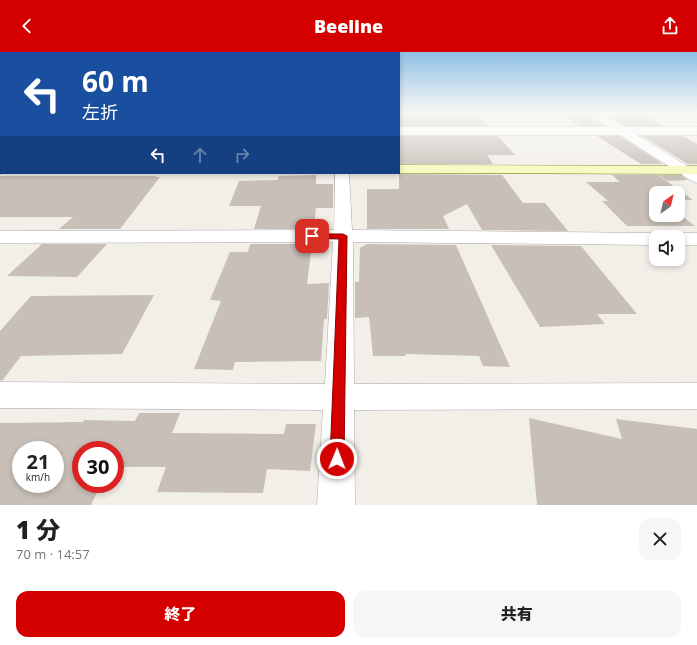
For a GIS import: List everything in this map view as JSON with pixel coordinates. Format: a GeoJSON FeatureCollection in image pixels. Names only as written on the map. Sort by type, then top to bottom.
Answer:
{"type":"FeatureCollection","features":[{"type":"Feature","properties":{"kind":"street"},"geometry":{"type":"LineString","coordinates":[[628,134],[691,170],[697,178]]}},
{"type":"Feature","properties":{"kind":"street"},"geometry":{"type":"LineString","coordinates":[[400,169],[691,170]]}},
{"type":"Feature","properties":{"kind":"street"},"geometry":{"type":"LineString","coordinates":[[336,505],[343,236],[342,174]]}},
{"type":"Feature","properties":{"kind":"street"},"geometry":{"type":"LineString","coordinates":[[0,238],[343,236],[649,239]]}},
{"type":"Feature","properties":{"kind":"street"},"geometry":{"type":"LineString","coordinates":[[685,239],[697,239]]}},
{"type":"Feature","properties":{"kind":"street"},"geometry":{"type":"LineString","coordinates":[[0,395],[338,397],[697,396]]}},
{"type":"Feature","properties":{"kind":"building"},"geometry":{"type":"Polygon","coordinates":[[[400,136],[498,136],[515,155],[487,155],[493,164],[400,164],[400,136]]]}},
{"type":"Feature","properties":{"kind":"building"},"geometry":{"type":"Polygon","coordinates":[[[597,136],[620,136],[663,164],[641,164],[597,136]]]}},
{"type":"Feature","properties":{"kind":"building"},"geometry":{"type":"Polygon","coordinates":[[[642,136],[683,136],[697,144],[697,164],[688,164],[642,136]]]}},
{"type":"Feature","properties":{"kind":"building"},"geometry":{"type":"Polygon","coordinates":[[[399,174],[502,175],[523,203],[545,203],[568,231],[482,230],[467,204],[443,216],[449,229],[367,229],[367,189],[399,189],[399,174]]]}},
{"type":"Feature","properties":{"kind":"building"},"geometry":{"type":"Polygon","coordinates":[[[316,175],[316,184],[333,184],[333,208],[316,208],[314,229],[254,229],[261,206],[229,206],[239,181],[278,180],[279,176],[316,175]]]}},
{"type":"Feature","properties":{"kind":"building"},"geometry":{"type":"Polygon","coordinates":[[[612,175],[658,175],[673,186],[649,186],[649,222],[685,222],[685,218],[695,226],[627,226],[602,201],[608,201],[586,182],[620,182],[612,175]]]}},
{"type":"Feature","properties":{"kind":"building"},"geometry":{"type":"Polygon","coordinates":[[[659,175],[681,175],[688,180],[667,181],[659,175]]]}},
{"type":"Feature","properties":{"kind":"building"},"geometry":{"type":"Polygon","coordinates":[[[0,176],[160,177],[120,229],[59,229],[73,217],[0,217],[0,176]]]}},
{"type":"Feature","properties":{"kind":"building"},"geometry":{"type":"Polygon","coordinates":[[[685,194],[693,200],[685,200],[685,194]]]}},
{"type":"Feature","properties":{"kind":"building"},"geometry":{"type":"Polygon","coordinates":[[[42,244],[107,244],[77,277],[7,276],[42,244]]]}},
{"type":"Feature","properties":{"kind":"building"},"geometry":{"type":"Polygon","coordinates":[[[250,244],[312,244],[307,284],[329,283],[327,319],[324,319],[321,361],[235,362],[233,370],[194,369],[221,301],[210,300],[230,252],[248,252],[250,244]]]}},
{"type":"Feature","properties":{"kind":"building"},"geometry":{"type":"Polygon","coordinates":[[[367,244],[456,245],[510,367],[483,366],[479,356],[405,354],[406,356],[373,356],[369,317],[355,318],[355,282],[359,282],[360,248],[367,244]]]}},
{"type":"Feature","properties":{"kind":"building"},"geometry":{"type":"Polygon","coordinates":[[[491,245],[581,246],[637,314],[597,314],[605,324],[540,327],[491,245]]]}},
{"type":"Feature","properties":{"kind":"building"},"geometry":{"type":"Polygon","coordinates":[[[154,295],[122,354],[21,356],[2,381],[0,380],[0,331],[31,296],[154,295]]]}},
{"type":"Feature","properties":{"kind":"building"},"geometry":{"type":"Polygon","coordinates":[[[139,413],[180,413],[172,433],[284,434],[286,424],[316,424],[310,471],[267,469],[263,493],[157,492],[166,467],[124,467],[124,441],[72,441],[72,493],[97,493],[91,505],[0,505],[0,423],[83,422],[84,420],[135,421],[139,413]]]}},
{"type":"Feature","properties":{"kind":"building"},"geometry":{"type":"Polygon","coordinates":[[[529,418],[622,439],[616,419],[697,429],[697,505],[537,505],[529,418]]]}},
{"type":"Feature","properties":{"kind":"route"},"geometry":{"type":"LineString","coordinates":[[312,236],[343,236],[337,459]]}}]}
